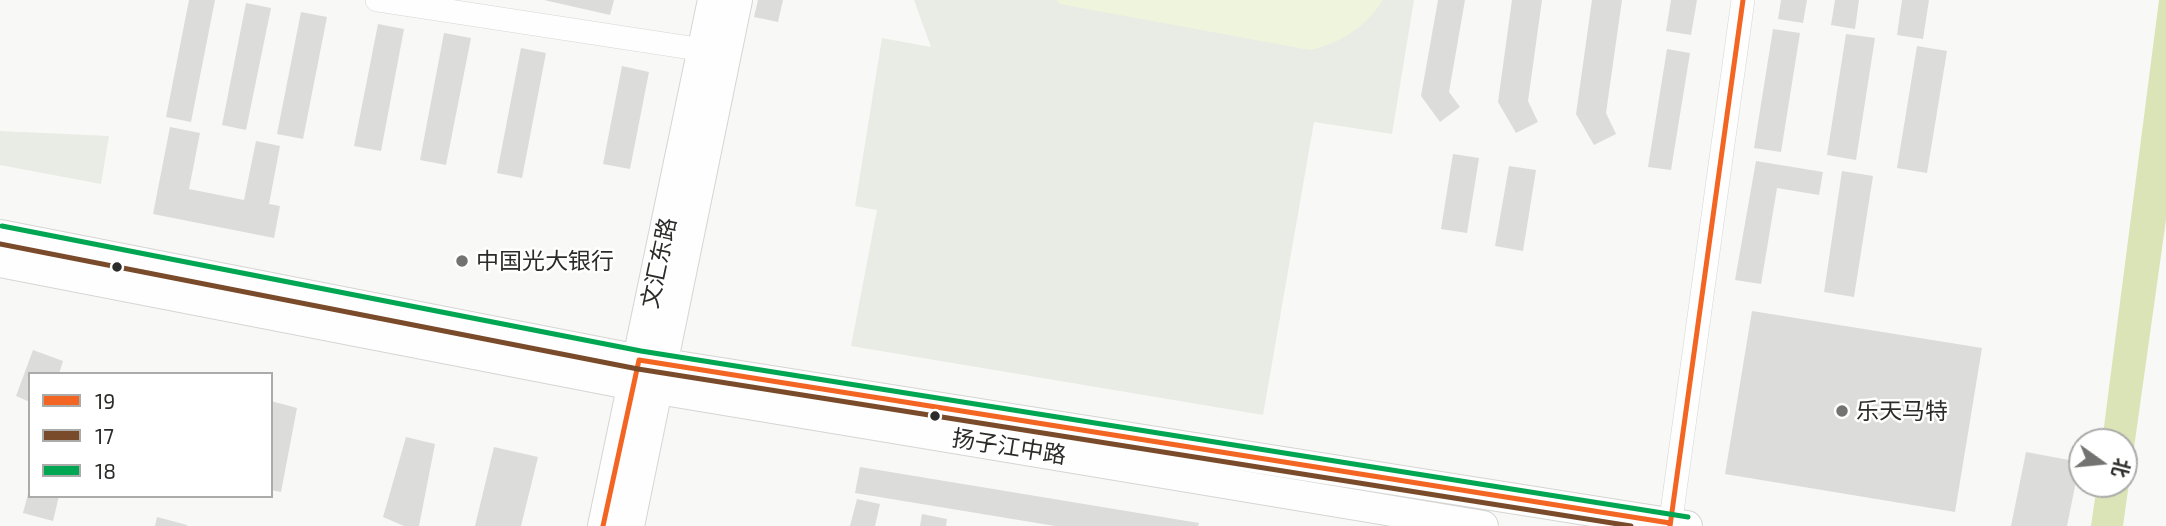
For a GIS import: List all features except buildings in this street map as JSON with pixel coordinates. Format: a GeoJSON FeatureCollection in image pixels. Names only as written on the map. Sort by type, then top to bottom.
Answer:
{"type":"FeatureCollection","features":[{"type":"Feature","properties":{"kind":"main road","name":"文汇东路"},"geometry":{"type":"LineString","coordinates":[[629,526],[649,375],[713,0]]}},
{"type":"Feature","properties":{"kind":"main road","name":"文汇东路"},"geometry":{"type":"LineString","coordinates":[[603,526],[649,375],[737,0]]}},
{"type":"Feature","properties":{"kind":"main road","name":"扬子江中路"},"geometry":{"type":"LineString","coordinates":[[0,235],[649,375],[1676,525]]}},
{"type":"Feature","properties":{"kind":"main road","name":"扬子江中路"},"geometry":{"type":"LineString","coordinates":[[0,262],[649,375],[1483,526]]}},
{"type":"Feature","properties":{"kind":"street"},"geometry":{"type":"LineString","coordinates":[[377,0],[704,50]]}},
{"type":"Feature","properties":{"kind":"street"},"geometry":{"type":"LineString","coordinates":[[1676,525],[1743,0]]}},
{"type":"Feature","properties":{"kind":"shaded area"},"geometry":{"type":"Polygon","coordinates":[[[914,0],[1414,0],[1392,134],[1314,122],[1263,415],[851,346],[877,210],[855,206],[882,38],[931,47],[914,0]]]}},
{"type":"Feature","properties":{"kind":"shaded area"},"geometry":{"type":"Polygon","coordinates":[[[1056,0],[1383,0],[1361,26],[1332,43],[1310,50],[1060,4],[1056,0]]]}},
{"type":"Feature","properties":{"kind":"shaded area"},"geometry":{"type":"Polygon","coordinates":[[[2159,0],[2166,0],[2166,220],[2137,428],[2104,428],[2159,0]]]}},
{"type":"Feature","properties":{"kind":"shaded area"},"geometry":{"type":"Polygon","coordinates":[[[0,131],[109,136],[101,184],[0,165],[0,131]]]}},
{"type":"Feature","properties":{"kind":"shaded area"},"geometry":{"type":"Polygon","coordinates":[[[2095,498],[2127,498],[2123,526],[2091,526],[2095,498]]]}},
{"type":"Feature","properties":{"kind":"transit line","name":"19"},"geometry":{"type":"LineString","coordinates":[[1670,526],[1743,0]]}},
{"type":"Feature","properties":{"kind":"transit line","name":"18"},"geometry":{"type":"LineString","coordinates":[[2,226],[641,351],[1688,517]]}},
{"type":"Feature","properties":{"kind":"transit line","name":"17"},"geometry":{"type":"LineString","coordinates":[[0,244],[638,369],[1631,526]]}},
{"type":"Feature","properties":{"kind":"transit line","name":"19"},"geometry":{"type":"LineString","coordinates":[[603,526],[639,360],[1670,523]]}},
{"type":"Feature","properties":{"kind":"place","name":"中国光大银行"},"geometry":{"type":"Point","coordinates":[462,261]}},
{"type":"Feature","properties":{"kind":"place","name":"乐天马特"},"geometry":{"type":"Point","coordinates":[1842,411]}}]}
